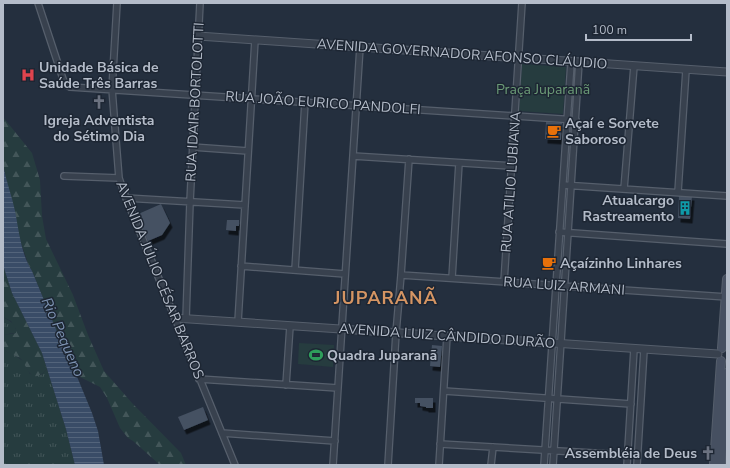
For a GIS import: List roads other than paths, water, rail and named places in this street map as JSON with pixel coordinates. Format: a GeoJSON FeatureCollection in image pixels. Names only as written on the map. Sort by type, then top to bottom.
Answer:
{"type":"FeatureCollection","features":[{"type":"Feature","properties":{"kind":"main road"},"geometry":{"type":"LineString","coordinates":[[714,465],[723,355],[727,280]]}},
{"type":"Feature","properties":{"kind":"main road"},"geometry":{"type":"LineString","coordinates":[[721,465],[727,372]]}},
{"type":"Feature","properties":{"kind":"street","name":"RUA JOÃO EURICO PANDOLFI"},"geometry":{"type":"LineString","coordinates":[[39,3],[40,11],[63,79],[65,84],[70,87],[576,120]]}},
{"type":"Feature","properties":{"kind":"street","name":"AVENIDA JÚLIO CÉSAR BARROS"},"geometry":{"type":"LineString","coordinates":[[117,3],[112,89],[119,178],[235,465]]}},
{"type":"Feature","properties":{"kind":"street","name":"RUA IDAIR BORTOLOTTI"},"geometry":{"type":"LineString","coordinates":[[186,319],[192,148],[200,3]]}},
{"type":"Feature","properties":{"kind":"street","name":"RUA ATILIO LUBIANA"},"geometry":{"type":"LineString","coordinates":[[504,282],[522,3]]}},
{"type":"Feature","properties":{"kind":"street","name":"AVENIDA GOVERNADOR AFONSO CLÁUDIO"},"geometry":{"type":"LineString","coordinates":[[198,36],[727,72]]}},
{"type":"Feature","properties":{"kind":"street"},"geometry":{"type":"LineString","coordinates":[[238,322],[255,40]]}},
{"type":"Feature","properties":{"kind":"street"},"geometry":{"type":"LineString","coordinates":[[334,465],[360,47]]}},
{"type":"Feature","properties":{"kind":"street"},"geometry":{"type":"LineString","coordinates":[[544,465],[571,62]]}},
{"type":"Feature","properties":{"kind":"street"},"geometry":{"type":"LineString","coordinates":[[553,465],[579,62]]}},
{"type":"Feature","properties":{"kind":"street"},"geometry":{"type":"LineString","coordinates":[[624,189],[634,66]]}},
{"type":"Feature","properties":{"kind":"street"},"geometry":{"type":"LineString","coordinates":[[678,192],[686,70]]}},
{"type":"Feature","properties":{"kind":"street"},"geometry":{"type":"LineString","coordinates":[[295,270],[304,102]]}},
{"type":"Feature","properties":{"kind":"street"},"geometry":{"type":"LineString","coordinates":[[192,148],[248,151]]}},
{"type":"Feature","properties":{"kind":"street"},"geometry":{"type":"LineString","coordinates":[[353,156],[512,166]]}},
{"type":"Feature","properties":{"kind":"street"},"geometry":{"type":"LineString","coordinates":[[388,465],[409,159]]}},
{"type":"Feature","properties":{"kind":"street"},"geometry":{"type":"LineString","coordinates":[[452,278],[459,163]]}},
{"type":"Feature","properties":{"kind":"street"},"geometry":{"type":"LineString","coordinates":[[64,176],[119,178]]}},
{"type":"Feature","properties":{"kind":"street"},"geometry":{"type":"LineString","coordinates":[[563,185],[727,196]]}},
{"type":"Feature","properties":{"kind":"street"},"geometry":{"type":"LineString","coordinates":[[126,198],[245,205]]}},
{"type":"Feature","properties":{"kind":"street"},"geometry":{"type":"LineString","coordinates":[[560,232],[727,244]]}},
{"type":"Feature","properties":{"kind":"street"},"geometry":{"type":"LineString","coordinates":[[241,266],[345,274]]}},
{"type":"Feature","properties":{"kind":"street","name":"RUA LUIZ ARMANI"},"geometry":{"type":"LineString","coordinates":[[401,275],[726,297]]}},
{"type":"Feature","properties":{"kind":"street","name":"AVENIDA LUIZ CÂNDIDO DURÃO"},"geometry":{"type":"LineString","coordinates":[[175,318],[723,355]]}},
{"type":"Feature","properties":{"kind":"street"},"geometry":{"type":"LineString","coordinates":[[286,385],[290,326]]}},
{"type":"Feature","properties":{"kind":"street"},"geometry":{"type":"LineString","coordinates":[[439,465],[447,336]]}},
{"type":"Feature","properties":{"kind":"street"},"geometry":{"type":"LineString","coordinates":[[628,465],[634,349]]}},
{"type":"Feature","properties":{"kind":"street"},"geometry":{"type":"LineString","coordinates":[[637,465],[644,350]]}},
{"type":"Feature","properties":{"kind":"street"},"geometry":{"type":"LineString","coordinates":[[199,379],[338,388]]}},
{"type":"Feature","properties":{"kind":"street"},"geometry":{"type":"LineString","coordinates":[[444,391],[631,404]]}},
{"type":"Feature","properties":{"kind":"street"},"geometry":{"type":"LineString","coordinates":[[222,434],[335,441]]}},
{"type":"Feature","properties":{"kind":"street"},"geometry":{"type":"LineString","coordinates":[[440,444],[628,455]]}},
{"type":"Feature","properties":{"kind":"street"},"geometry":{"type":"LineString","coordinates":[[492,447],[492,465]]}},
{"type":"Feature","properties":{"kind":"water"},"geometry":{"type":"Polygon","coordinates":[[[3,165],[14,205],[25,257],[92,413],[98,431],[104,465],[75,465],[66,429],[42,353],[12,293],[3,265],[3,165]]]}},
{"type":"Feature","properties":{"kind":"place","name":"Unidade Básica de Saúde Três Barras"},"geometry":{"type":"Point","coordinates":[28,75]}},
{"type":"Feature","properties":{"kind":"place","name":"Igreja Adventista do Sétimo Dia"},"geometry":{"type":"Point","coordinates":[99,102]}},
{"type":"Feature","properties":{"kind":"place","name":"Açaí e Sorvete Saboroso"},"geometry":{"type":"Point","coordinates":[554,131]}},
{"type":"Feature","properties":{"kind":"place","name":"Atualcargo Rastreamento"},"geometry":{"type":"Point","coordinates":[685,208]}},
{"type":"Feature","properties":{"kind":"place","name":"Açaízinho Linhares"},"geometry":{"type":"Point","coordinates":[549,263]}},
{"type":"Feature","properties":{"kind":"place","name":"Quadra Juparanã"},"geometry":{"type":"Point","coordinates":[316,355]}},
{"type":"Feature","properties":{"kind":"place","name":"Assembléia de Deus"},"geometry":{"type":"Point","coordinates":[708,453]}},
{"type":"Feature","properties":{"kind":"district","name":"JUPARANÃ"},"geometry":{"type":"Point","coordinates":[386,298]}},
{"type":"Feature","properties":{"kind":"park label","name":"Praça Juparanã"},"geometry":{"type":"Point","coordinates":[543,89]}},
{"type":"Feature","properties":{"kind":"water label","name":"Rio Pequeno"},"geometry":{"type":"Point","coordinates":[63,337]}}]}
